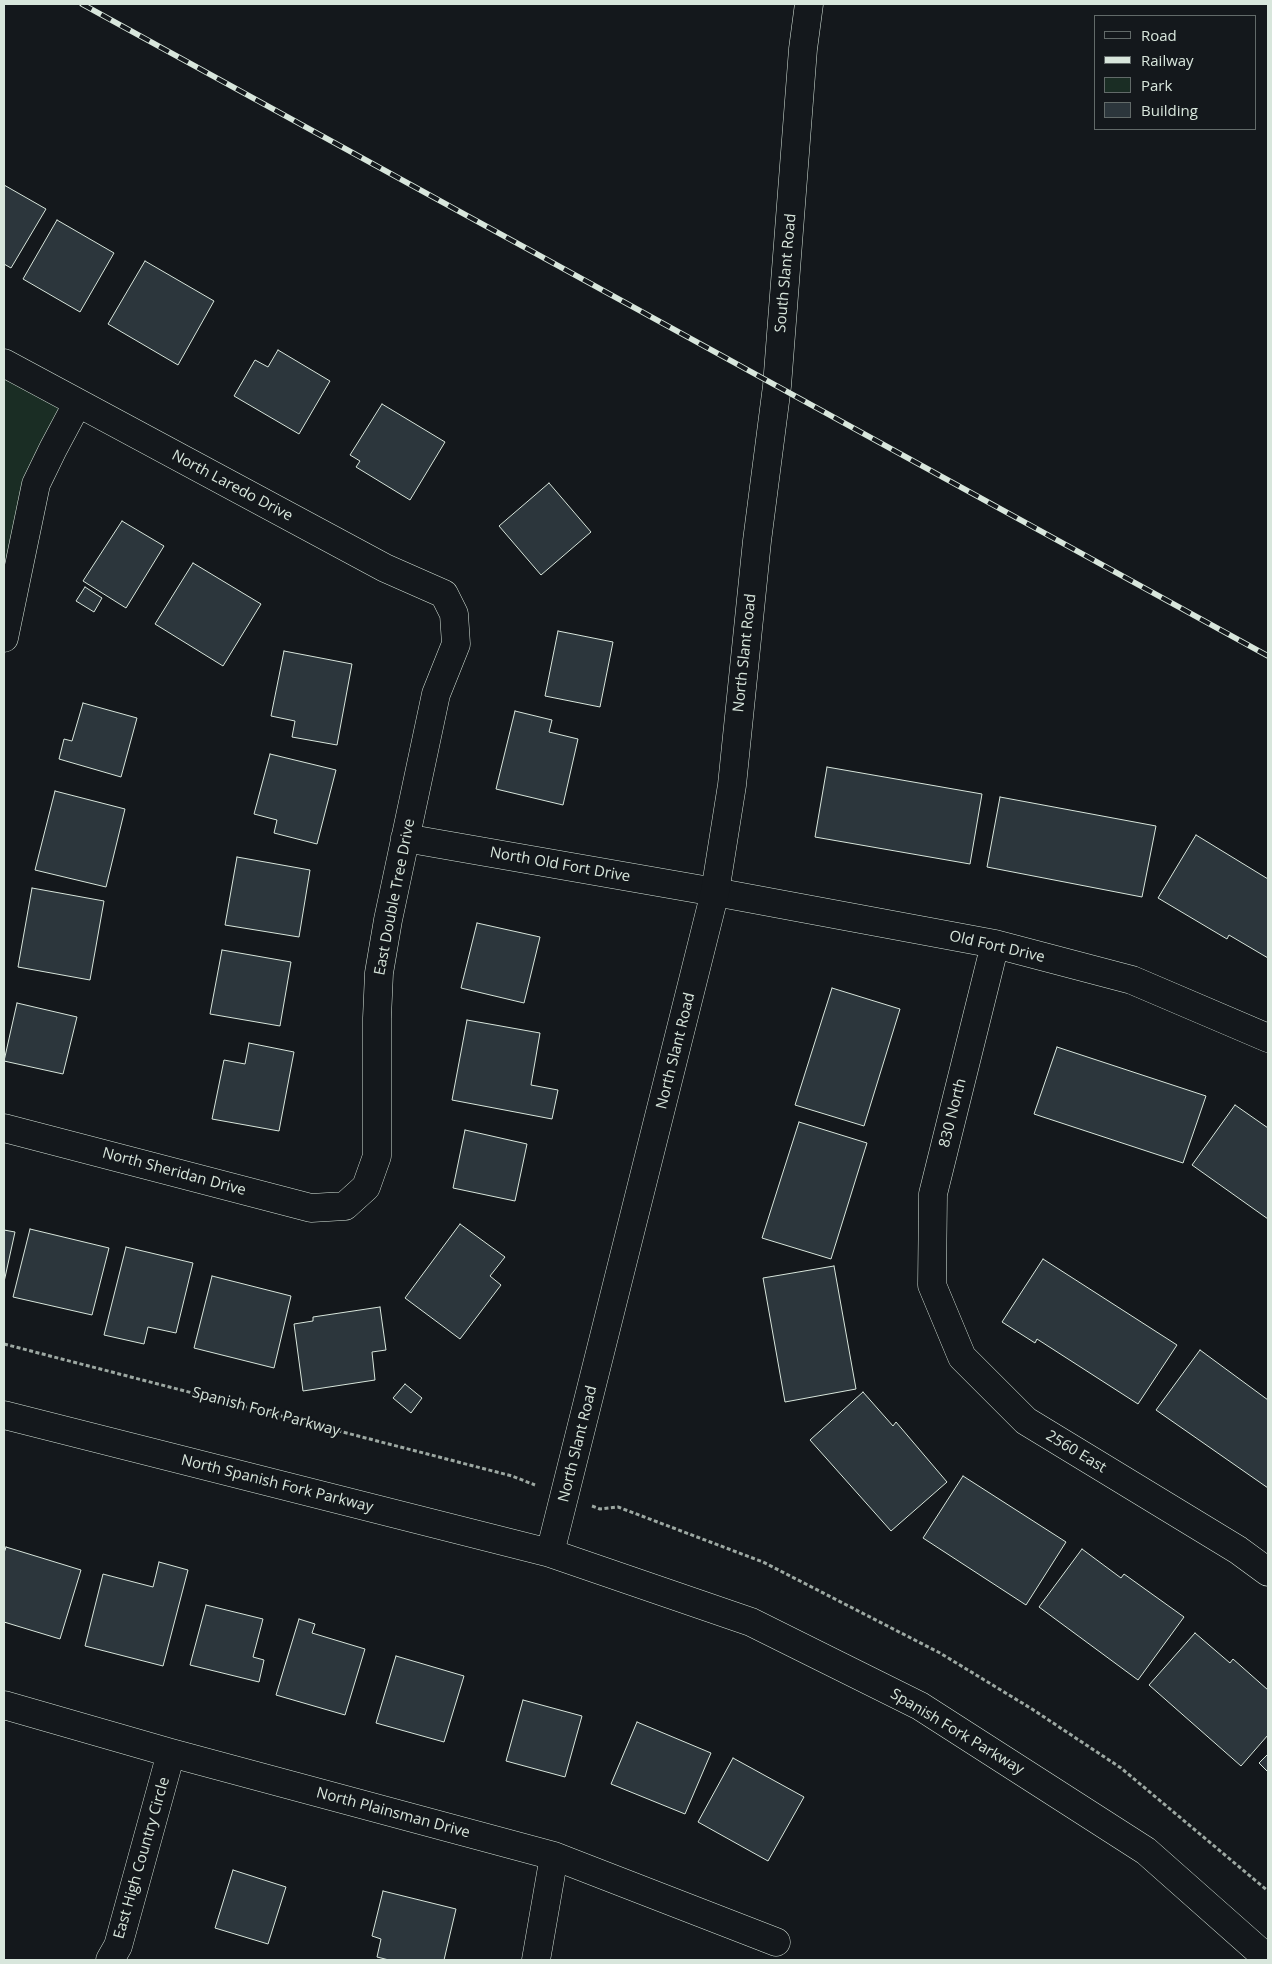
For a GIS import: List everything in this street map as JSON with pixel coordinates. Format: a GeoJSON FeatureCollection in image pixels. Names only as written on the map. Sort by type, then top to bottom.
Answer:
{"type":"FeatureCollection","features":[{"type":"Feature","properties":{"kind":"street","name":"South Slant Road"},"geometry":{"type":"LineString","coordinates":[[757,541],[777,386],[802,59],[809,4]]}},
{"type":"Feature","properties":{"kind":"street","name":"North Laredo Drive"},"geometry":{"type":"LineString","coordinates":[[4,363],[77,404],[385,568],[444,594],[454,614]]}},
{"type":"Feature","properties":{"kind":"street"},"geometry":{"type":"LineString","coordinates":[[4,638],[36,484],[77,404]]}},
{"type":"Feature","properties":{"kind":"street","name":"North Slant Road"},"geometry":{"type":"LineString","coordinates":[[550,1553],[715,892],[732,785],[757,541]]}},
{"type":"Feature","properties":{"kind":"street","name":"East Double Tree Drive"},"geometry":{"type":"LineString","coordinates":[[345,1206],[366,1187],[377,1156],[377,1018],[379,973],[388,920],[436,694],[456,644],[454,614]]}},
{"type":"Feature","properties":{"kind":"street","name":"North Old Fort Drive"},"geometry":{"type":"LineString","coordinates":[[405,838],[715,892]]}},
{"type":"Feature","properties":{"kind":"street","name":"Old Fort Drive"},"geometry":{"type":"LineString","coordinates":[[715,892],[994,944],[1132,980],[1268,1038]]}},
{"type":"Feature","properties":{"kind":"street","name":"830 North"},"geometry":{"type":"LineString","coordinates":[[932,1285],[933,1194],[994,944]]}},
{"type":"Feature","properties":{"kind":"street","name":"North Sheridan Drive"},"geometry":{"type":"LineString","coordinates":[[4,1128],[311,1208],[345,1206]]}},
{"type":"Feature","properties":{"kind":"street","name":"2560 East"},"geometry":{"type":"LineString","coordinates":[[932,1285],[962,1357],[1026,1421],[1238,1550],[1268,1572]]}},
{"type":"Feature","properties":{"kind":"street","name":"North Spanish Fork Parkway"},"geometry":{"type":"LineString","coordinates":[[4,1415],[550,1553]]}},
{"type":"Feature","properties":{"kind":"street","name":"Spanish Fork Parkway"},"geometry":{"type":"LineString","coordinates":[[550,1553],[751,1622],[920,1706],[1146,1851],[1268,1959]]}},
{"type":"Feature","properties":{"kind":"street","name":"North Plainsman Drive"},"geometry":{"type":"LineString","coordinates":[[4,1705],[171,1753],[554,1856],[776,1942]]}},
{"type":"Feature","properties":{"kind":"street","name":"East High Country Circle"},"geometry":{"type":"LineString","coordinates":[[110,1960],[118,1946],[171,1753]]}},
{"type":"Feature","properties":{"kind":"street"},"geometry":{"type":"LineString","coordinates":[[536,1960],[554,1856]]}},
{"type":"Feature","properties":{"kind":"path","name":"Spanish Fork Parkway"},"geometry":{"type":"LineString","coordinates":[[4,1344],[512,1476],[528,1483]]}},
{"type":"Feature","properties":{"kind":"path"},"geometry":{"type":"LineString","coordinates":[[600,1509],[618,1507],[763,1562],[940,1653],[1032,1709],[1121,1768],[1268,1890]]}},
{"type":"Feature","properties":{"kind":"green space"},"geometry":{"type":"Polygon","coordinates":[[[4,363],[77,404],[36,484],[4,638],[4,363]]]}},
{"type":"Feature","properties":{"kind":"building"},"geometry":{"type":"Polygon","coordinates":[[[4,185],[46,209],[11,268],[4,264],[4,185]]]}},
{"type":"Feature","properties":{"kind":"building"},"geometry":{"type":"Polygon","coordinates":[[[57,220],[114,253],[80,312],[23,279],[57,220]]]}},
{"type":"Feature","properties":{"kind":"building"},"geometry":{"type":"Polygon","coordinates":[[[145,261],[214,301],[178,365],[108,324],[145,261]]]}},
{"type":"Feature","properties":{"kind":"building"},"geometry":{"type":"Polygon","coordinates":[[[278,350],[330,381],[299,434],[234,396],[255,360],[268,367],[278,350]]]}},
{"type":"Feature","properties":{"kind":"building"},"geometry":{"type":"Polygon","coordinates":[[[382,404],[445,442],[410,500],[356,467],[360,461],[350,455],[382,404]]]}},
{"type":"Feature","properties":{"kind":"building"},"geometry":{"type":"Polygon","coordinates":[[[549,483],[591,532],[541,575],[499,526],[549,483]]]}},
{"type":"Feature","properties":{"kind":"building"},"geometry":{"type":"Polygon","coordinates":[[[122,521],[164,546],[126,608],[83,581],[122,521]]]}},
{"type":"Feature","properties":{"kind":"building"},"geometry":{"type":"Polygon","coordinates":[[[193,563],[261,604],[223,666],[155,624],[193,563]]]}},
{"type":"Feature","properties":{"kind":"building"},"geometry":{"type":"Polygon","coordinates":[[[85,587],[102,598],[94,612],[76,601],[85,587]]]}},
{"type":"Feature","properties":{"kind":"building"},"geometry":{"type":"Polygon","coordinates":[[[558,631],[613,642],[600,707],[545,696],[558,631]]]}},
{"type":"Feature","properties":{"kind":"building"},"geometry":{"type":"Polygon","coordinates":[[[284,651],[352,664],[337,745],[292,737],[295,721],[271,716],[284,651]]]}},
{"type":"Feature","properties":{"kind":"building"},"geometry":{"type":"Polygon","coordinates":[[[83,703],[137,718],[121,777],[59,759],[64,739],[72,741],[83,703]]]}},
{"type":"Feature","properties":{"kind":"building"},"geometry":{"type":"Polygon","coordinates":[[[515,711],[552,720],[549,732],[578,739],[563,805],[496,789],[515,711]]]}},
{"type":"Feature","properties":{"kind":"building"},"geometry":{"type":"Polygon","coordinates":[[[270,754],[336,770],[317,844],[274,833],[277,820],[254,814],[270,754]]]}},
{"type":"Feature","properties":{"kind":"building"},"geometry":{"type":"Polygon","coordinates":[[[827,767],[982,794],[970,864],[815,837],[827,767]]]}},
{"type":"Feature","properties":{"kind":"building"},"geometry":{"type":"Polygon","coordinates":[[[55,791],[125,809],[106,887],[35,870],[55,791]]]}},
{"type":"Feature","properties":{"kind":"building"},"geometry":{"type":"Polygon","coordinates":[[[1000,797],[1156,826],[1142,897],[987,867],[1000,797]]]}},
{"type":"Feature","properties":{"kind":"building"},"geometry":{"type":"Polygon","coordinates":[[[1196,835],[1268,879],[1268,958],[1229,935],[1227,939],[1158,898],[1196,835]]]}},
{"type":"Feature","properties":{"kind":"building"},"geometry":{"type":"Polygon","coordinates":[[[237,857],[310,870],[299,937],[225,925],[237,857]]]}},
{"type":"Feature","properties":{"kind":"building"},"geometry":{"type":"Polygon","coordinates":[[[32,888],[104,901],[90,980],[18,967],[32,888]]]}},
{"type":"Feature","properties":{"kind":"building"},"geometry":{"type":"Polygon","coordinates":[[[477,923],[540,937],[524,1003],[461,988],[477,923]]]}},
{"type":"Feature","properties":{"kind":"building"},"geometry":{"type":"Polygon","coordinates":[[[222,950],[291,962],[280,1026],[210,1014],[222,950]]]}},
{"type":"Feature","properties":{"kind":"building"},"geometry":{"type":"Polygon","coordinates":[[[832,988],[900,1009],[864,1126],[795,1105],[832,988]]]}},
{"type":"Feature","properties":{"kind":"building"},"geometry":{"type":"Polygon","coordinates":[[[17,1003],[77,1017],[63,1074],[4,1061],[17,1003]]]}},
{"type":"Feature","properties":{"kind":"building"},"geometry":{"type":"Polygon","coordinates":[[[467,1020],[540,1033],[531,1085],[558,1090],[552,1119],[452,1100],[467,1020]]]}},
{"type":"Feature","properties":{"kind":"building"},"geometry":{"type":"Polygon","coordinates":[[[249,1043],[294,1052],[279,1131],[212,1119],[224,1060],[245,1064],[249,1043]]]}},
{"type":"Feature","properties":{"kind":"building"},"geometry":{"type":"Polygon","coordinates":[[[1057,1047],[1206,1096],[1183,1163],[1034,1114],[1057,1047]]]}},
{"type":"Feature","properties":{"kind":"building"},"geometry":{"type":"Polygon","coordinates":[[[1235,1105],[1268,1128],[1268,1219],[1192,1165],[1235,1105]]]}},
{"type":"Feature","properties":{"kind":"building"},"geometry":{"type":"Polygon","coordinates":[[[799,1122],[867,1143],[831,1259],[762,1238],[799,1122]]]}},
{"type":"Feature","properties":{"kind":"building"},"geometry":{"type":"Polygon","coordinates":[[[465,1130],[527,1144],[515,1201],[453,1188],[465,1130]]]}},
{"type":"Feature","properties":{"kind":"building"},"geometry":{"type":"Polygon","coordinates":[[[460,1224],[505,1257],[490,1276],[501,1285],[460,1339],[405,1298],[460,1224]]]}},
{"type":"Feature","properties":{"kind":"building"},"geometry":{"type":"Polygon","coordinates":[[[30,1229],[109,1248],[92,1315],[13,1297],[30,1229]]]}},
{"type":"Feature","properties":{"kind":"building"},"geometry":{"type":"Polygon","coordinates":[[[4,1230],[15,1232],[4,1282],[4,1230]]]}},
{"type":"Feature","properties":{"kind":"building"},"geometry":{"type":"Polygon","coordinates":[[[126,1247],[193,1263],[176,1333],[148,1327],[144,1344],[104,1335],[126,1247]]]}},
{"type":"Feature","properties":{"kind":"building"},"geometry":{"type":"Polygon","coordinates":[[[1043,1259],[1177,1345],[1138,1404],[1037,1339],[1035,1343],[1002,1322],[1043,1259]]]}},
{"type":"Feature","properties":{"kind":"building"},"geometry":{"type":"Polygon","coordinates":[[[834,1266],[856,1389],[785,1402],[763,1278],[834,1266]]]}},
{"type":"Feature","properties":{"kind":"building"},"geometry":{"type":"Polygon","coordinates":[[[212,1276],[291,1296],[274,1368],[194,1348],[212,1276]]]}},
{"type":"Feature","properties":{"kind":"building"},"geometry":{"type":"Polygon","coordinates":[[[380,1307],[386,1350],[372,1352],[375,1380],[303,1391],[294,1324],[313,1321],[313,1317],[380,1307]]]}},
{"type":"Feature","properties":{"kind":"building"},"geometry":{"type":"Polygon","coordinates":[[[1200,1350],[1268,1400],[1268,1488],[1156,1410],[1200,1350]]]}},
{"type":"Feature","properties":{"kind":"building"},"geometry":{"type":"Polygon","coordinates":[[[405,1384],[422,1398],[411,1413],[393,1398],[405,1384]]]}},
{"type":"Feature","properties":{"kind":"building"},"geometry":{"type":"Polygon","coordinates":[[[863,1392],[893,1426],[896,1422],[947,1482],[891,1531],[810,1440],[863,1392]]]}},
{"type":"Feature","properties":{"kind":"building"},"geometry":{"type":"Polygon","coordinates":[[[963,1476],[1066,1542],[1026,1605],[923,1538],[963,1476]]]}},
{"type":"Feature","properties":{"kind":"building"},"geometry":{"type":"Polygon","coordinates":[[[6,1547],[81,1570],[60,1639],[4,1622],[4,1553],[6,1547]]]}},
{"type":"Feature","properties":{"kind":"building"},"geometry":{"type":"Polygon","coordinates":[[[1082,1549],[1121,1578],[1124,1574],[1184,1617],[1138,1680],[1039,1607],[1082,1549]]]}},
{"type":"Feature","properties":{"kind":"building"},"geometry":{"type":"Polygon","coordinates":[[[159,1562],[188,1570],[163,1666],[85,1646],[103,1574],[153,1587],[159,1562]]]}},
{"type":"Feature","properties":{"kind":"building"},"geometry":{"type":"Polygon","coordinates":[[[206,1605],[263,1619],[253,1657],[264,1660],[259,1682],[190,1665],[206,1605]]]}},
{"type":"Feature","properties":{"kind":"building"},"geometry":{"type":"Polygon","coordinates":[[[299,1619],[315,1624],[312,1633],[365,1649],[345,1715],[276,1695],[299,1619]]]}},
{"type":"Feature","properties":{"kind":"building"},"geometry":{"type":"Polygon","coordinates":[[[1195,1633],[1230,1663],[1233,1659],[1268,1690],[1268,1735],[1241,1766],[1149,1685],[1195,1633]]]}},
{"type":"Feature","properties":{"kind":"building"},"geometry":{"type":"Polygon","coordinates":[[[396,1656],[464,1676],[444,1742],[376,1723],[396,1656]]]}},
{"type":"Feature","properties":{"kind":"building"},"geometry":{"type":"Polygon","coordinates":[[[523,1700],[582,1716],[565,1777],[506,1761],[523,1700]]]}},
{"type":"Feature","properties":{"kind":"building"},"geometry":{"type":"Polygon","coordinates":[[[637,1722],[711,1753],[685,1814],[611,1784],[637,1722]]]}},
{"type":"Feature","properties":{"kind":"building"},"geometry":{"type":"Polygon","coordinates":[[[1268,1754],[1268,1772],[1259,1763],[1268,1754]]]}},
{"type":"Feature","properties":{"kind":"building"},"geometry":{"type":"Polygon","coordinates":[[[733,1758],[804,1797],[768,1861],[698,1822],[733,1758]]]}},
{"type":"Feature","properties":{"kind":"building"},"geometry":{"type":"Polygon","coordinates":[[[233,1870],[286,1887],[268,1944],[215,1928],[233,1870]]]}},
{"type":"Feature","properties":{"kind":"building"},"geometry":{"type":"Polygon","coordinates":[[[383,1891],[456,1909],[444,1960],[389,1960],[377,1957],[381,1939],[372,1936],[383,1891]]]}},
{"type":"Feature","properties":{"kind":"railway"},"geometry":{"type":"LineString","coordinates":[[82,4],[1268,656]]}}]}
